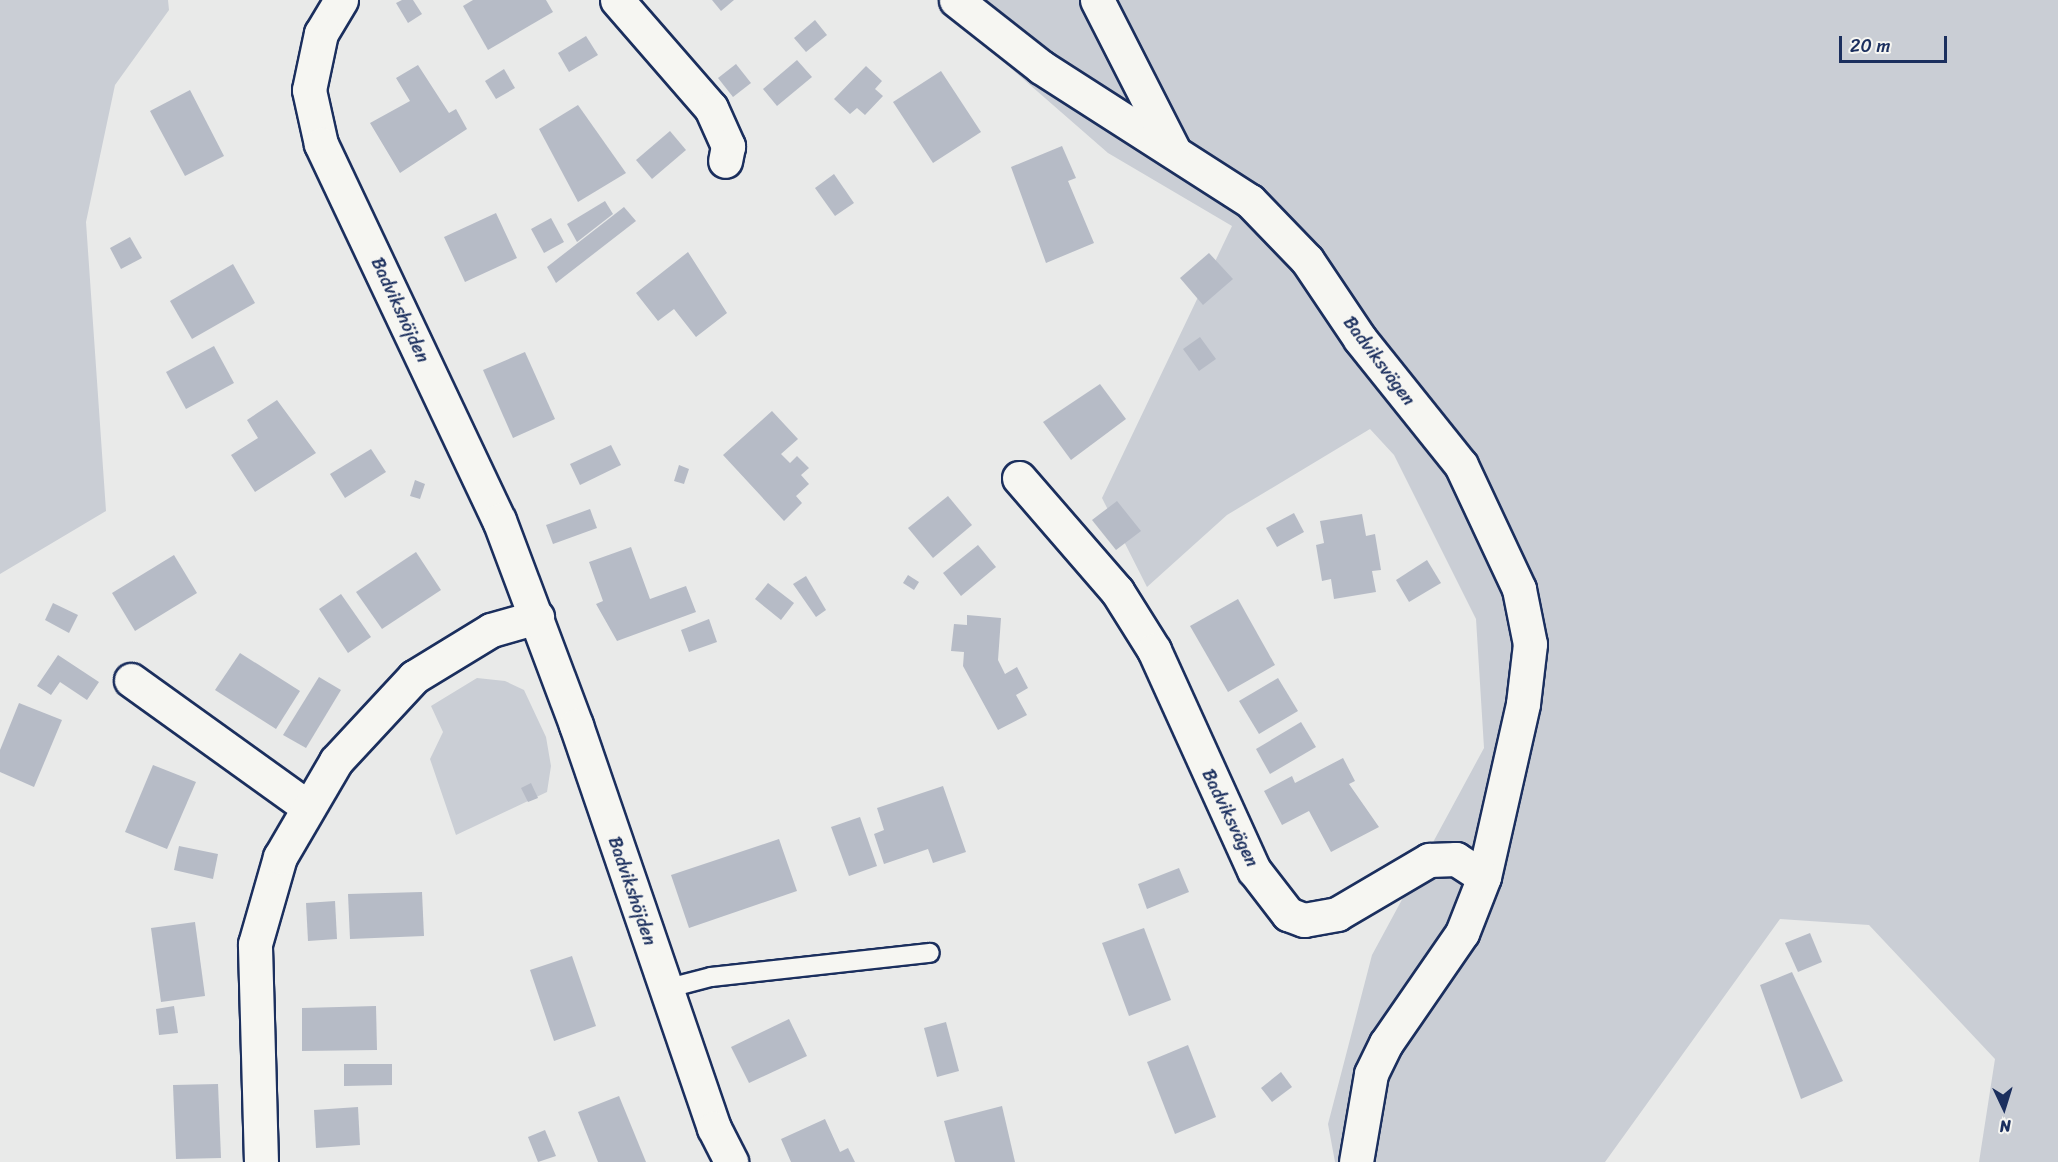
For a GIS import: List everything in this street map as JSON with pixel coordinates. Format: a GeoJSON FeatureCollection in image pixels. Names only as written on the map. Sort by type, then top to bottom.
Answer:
{"type":"FeatureCollection","features":[{"type":"Feature","properties":{"kind":"street","name":"Badvikshöjden"},"geometry":{"type":"LineString","coordinates":[[341,0],[321,33],[309,90],[321,144],[500,520],[537,617],[714,1128],[731,1162]]}},
{"type":"Feature","properties":{"kind":"street"},"geometry":{"type":"LineString","coordinates":[[617,0],[711,108],[728,146],[725,161]]}},
{"type":"Feature","properties":{"kind":"street","name":"Badviksvägen"},"geometry":{"type":"LineString","coordinates":[[956,0],[1041,67],[1173,149],[1250,201],[1307,260],[1360,339],[1461,465],[1491,519],[1519,589],[1530,644],[1522,704],[1484,877],[1462,933],[1386,1042],[1371,1074],[1356,1162]]}},
{"type":"Feature","properties":{"kind":"street"},"geometry":{"type":"LineString","coordinates":[[1097,0],[1173,149]]}},
{"type":"Feature","properties":{"kind":"street","name":"Badviksvägen"},"geometry":{"type":"LineString","coordinates":[[1019,478],[1117,591],[1154,650],[1254,870],[1288,914],[1304,920],[1337,914],[1429,860],[1456,859],[1484,877]]}},
{"type":"Feature","properties":{"kind":"street"},"geometry":{"type":"LineString","coordinates":[[261,1162],[255,944],[272,875],[308,807],[336,761],[414,677],[491,630],[537,617]]}},
{"type":"Feature","properties":{"kind":"street"},"geometry":{"type":"LineString","coordinates":[[131,680],[308,807]]}},
{"type":"Feature","properties":{"kind":"lane"},"geometry":{"type":"LineString","coordinates":[[665,989],[711,977],[930,953]]}},
{"type":"Feature","properties":{"kind":"shaded area"},"geometry":{"type":"Polygon","coordinates":[[[0,0],[168,0],[169,10],[115,85],[86,222],[106,511],[0,574],[0,0]]]}},
{"type":"Feature","properties":{"kind":"shaded area"},"geometry":{"type":"Polygon","coordinates":[[[944,0],[2058,0],[2058,1162],[1979,1162],[1995,1059],[1869,925],[1780,919],[1605,1162],[1335,1162],[1328,1124],[1372,955],[1484,748],[1476,619],[1394,455],[1370,429],[1227,515],[1147,587],[1102,498],[1232,226],[1108,153],[942,8],[944,0]]]}},
{"type":"Feature","properties":{"kind":"shaded area"},"geometry":{"type":"Polygon","coordinates":[[[477,678],[505,681],[524,690],[546,737],[551,766],[547,792],[456,835],[430,759],[443,732],[431,706],[477,678]]]}},
{"type":"Feature","properties":{"kind":"building"},"geometry":{"type":"Polygon","coordinates":[[[402,0],[413,0],[422,14],[408,23],[396,3],[402,0]]]}},
{"type":"Feature","properties":{"kind":"building"},"geometry":{"type":"Polygon","coordinates":[[[473,0],[546,0],[553,12],[488,50],[463,6],[473,0]]]}},
{"type":"Feature","properties":{"kind":"building"},"geometry":{"type":"Polygon","coordinates":[[[712,0],[734,0],[721,11],[712,0]]]}},
{"type":"Feature","properties":{"kind":"building"},"geometry":{"type":"Polygon","coordinates":[[[815,20],[827,35],[806,52],[794,38],[815,20]]]}},
{"type":"Feature","properties":{"kind":"building"},"geometry":{"type":"Polygon","coordinates":[[[586,36],[598,55],[569,72],[558,53],[586,36]]]}},
{"type":"Feature","properties":{"kind":"building"},"geometry":{"type":"Polygon","coordinates":[[[797,60],[812,77],[777,106],[763,89],[797,60]]]}},
{"type":"Feature","properties":{"kind":"building"},"geometry":{"type":"Polygon","coordinates":[[[736,64],[751,83],[733,97],[718,78],[736,64]]]}},
{"type":"Feature","properties":{"kind":"building"},"geometry":{"type":"Polygon","coordinates":[[[418,65],[449,113],[456,109],[467,129],[400,173],[370,123],[410,101],[396,78],[418,65]]]}},
{"type":"Feature","properties":{"kind":"building"},"geometry":{"type":"Polygon","coordinates":[[[866,66],[882,81],[875,89],[883,96],[865,115],[857,108],[850,114],[834,99],[866,66]]]}},
{"type":"Feature","properties":{"kind":"building"},"geometry":{"type":"Polygon","coordinates":[[[504,69],[515,88],[496,99],[485,81],[504,69]]]}},
{"type":"Feature","properties":{"kind":"building"},"geometry":{"type":"Polygon","coordinates":[[[941,71],[981,132],[933,163],[893,102],[941,71]]]}},
{"type":"Feature","properties":{"kind":"building"},"geometry":{"type":"Polygon","coordinates":[[[190,90],[224,156],[185,176],[150,111],[190,90]]]}},
{"type":"Feature","properties":{"kind":"building"},"geometry":{"type":"Polygon","coordinates":[[[578,105],[626,173],[578,202],[539,129],[578,105]]]}},
{"type":"Feature","properties":{"kind":"building"},"geometry":{"type":"Polygon","coordinates":[[[670,131],[686,150],[652,179],[636,160],[670,131]]]}},
{"type":"Feature","properties":{"kind":"building"},"geometry":{"type":"Polygon","coordinates":[[[1062,146],[1076,178],[1068,181],[1094,243],[1046,263],[1011,167],[1062,146]]]}},
{"type":"Feature","properties":{"kind":"building"},"geometry":{"type":"Polygon","coordinates":[[[834,174],[854,203],[835,216],[815,188],[834,174]]]}},
{"type":"Feature","properties":{"kind":"building"},"geometry":{"type":"Polygon","coordinates":[[[605,201],[613,214],[577,242],[567,224],[605,201]]]}},
{"type":"Feature","properties":{"kind":"building"},"geometry":{"type":"Polygon","coordinates":[[[624,207],[636,221],[556,283],[547,267],[624,207]]]}},
{"type":"Feature","properties":{"kind":"building"},"geometry":{"type":"Polygon","coordinates":[[[496,213],[517,258],[465,282],[444,237],[496,213]]]}},
{"type":"Feature","properties":{"kind":"building"},"geometry":{"type":"Polygon","coordinates":[[[551,218],[564,242],[544,253],[531,229],[551,218]]]}},
{"type":"Feature","properties":{"kind":"building"},"geometry":{"type":"Polygon","coordinates":[[[130,237],[142,258],[121,269],[110,248],[130,237]]]}},
{"type":"Feature","properties":{"kind":"building"},"geometry":{"type":"Polygon","coordinates":[[[688,252],[727,313],[696,337],[674,309],[658,321],[636,293],[688,252]]]}},
{"type":"Feature","properties":{"kind":"building"},"geometry":{"type":"Polygon","coordinates":[[[1209,253],[1233,279],[1203,305],[1180,278],[1209,253]]]}},
{"type":"Feature","properties":{"kind":"building"},"geometry":{"type":"Polygon","coordinates":[[[233,264],[255,303],[192,339],[170,301],[233,264]]]}},
{"type":"Feature","properties":{"kind":"building"},"geometry":{"type":"Polygon","coordinates":[[[1200,337],[1216,359],[1199,371],[1183,349],[1200,337]]]}},
{"type":"Feature","properties":{"kind":"building"},"geometry":{"type":"Polygon","coordinates":[[[214,346],[234,383],[186,409],[166,372],[214,346]]]}},
{"type":"Feature","properties":{"kind":"building"},"geometry":{"type":"Polygon","coordinates":[[[525,352],[555,419],[513,438],[483,370],[525,352]]]}},
{"type":"Feature","properties":{"kind":"building"},"geometry":{"type":"Polygon","coordinates":[[[1100,384],[1126,419],[1071,460],[1043,422],[1100,384]]]}},
{"type":"Feature","properties":{"kind":"building"},"geometry":{"type":"Polygon","coordinates":[[[277,400],[316,453],[255,492],[231,455],[258,438],[247,420],[277,400]]]}},
{"type":"Feature","properties":{"kind":"building"},"geometry":{"type":"Polygon","coordinates":[[[772,411],[798,439],[781,454],[790,463],[797,456],[809,468],[801,475],[809,484],[796,496],[802,503],[784,521],[723,455],[772,411]]]}},
{"type":"Feature","properties":{"kind":"building"},"geometry":{"type":"Polygon","coordinates":[[[611,445],[621,465],[580,485],[570,464],[611,445]]]}},
{"type":"Feature","properties":{"kind":"building"},"geometry":{"type":"Polygon","coordinates":[[[371,449],[386,472],[345,498],[330,474],[371,449]]]}},
{"type":"Feature","properties":{"kind":"building"},"geometry":{"type":"Polygon","coordinates":[[[679,465],[689,469],[684,484],[674,481],[679,465]]]}},
{"type":"Feature","properties":{"kind":"building"},"geometry":{"type":"Polygon","coordinates":[[[415,480],[425,484],[420,499],[410,496],[415,480]]]}},
{"type":"Feature","properties":{"kind":"building"},"geometry":{"type":"Polygon","coordinates":[[[948,496],[972,525],[933,558],[908,528],[948,496]]]}},
{"type":"Feature","properties":{"kind":"building"},"geometry":{"type":"Polygon","coordinates":[[[1117,501],[1141,531],[1116,550],[1092,520],[1117,501]]]}},
{"type":"Feature","properties":{"kind":"building"},"geometry":{"type":"Polygon","coordinates":[[[590,509],[597,528],[553,544],[546,525],[590,509]]]}},
{"type":"Feature","properties":{"kind":"building"},"geometry":{"type":"Polygon","coordinates":[[[1294,513],[1304,532],[1277,547],[1266,528],[1294,513]]]}},
{"type":"Feature","properties":{"kind":"building"},"geometry":{"type":"Polygon","coordinates":[[[1362,514],[1366,536],[1375,534],[1381,570],[1372,571],[1376,592],[1334,599],[1331,579],[1322,581],[1316,545],[1324,543],[1320,521],[1362,514]]]}},
{"type":"Feature","properties":{"kind":"building"},"geometry":{"type":"Polygon","coordinates":[[[978,545],[996,567],[961,596],[943,573],[978,545]]]}},
{"type":"Feature","properties":{"kind":"building"},"geometry":{"type":"Polygon","coordinates":[[[631,547],[650,599],[686,586],[696,612],[617,641],[596,604],[603,601],[589,562],[631,547]]]}},
{"type":"Feature","properties":{"kind":"building"},"geometry":{"type":"Polygon","coordinates":[[[416,552],[441,590],[382,629],[356,592],[416,552]]]}},
{"type":"Feature","properties":{"kind":"building"},"geometry":{"type":"Polygon","coordinates":[[[174,555],[197,593],[135,631],[112,593],[174,555]]]}},
{"type":"Feature","properties":{"kind":"building"},"geometry":{"type":"Polygon","coordinates":[[[1427,560],[1441,583],[1409,602],[1396,580],[1427,560]]]}},
{"type":"Feature","properties":{"kind":"building"},"geometry":{"type":"Polygon","coordinates":[[[908,575],[919,582],[914,590],[903,583],[908,575]]]}},
{"type":"Feature","properties":{"kind":"building"},"geometry":{"type":"Polygon","coordinates":[[[806,576],[826,610],[816,617],[793,584],[806,576]]]}},
{"type":"Feature","properties":{"kind":"building"},"geometry":{"type":"Polygon","coordinates":[[[768,583],[794,603],[781,620],[755,599],[768,583]]]}},
{"type":"Feature","properties":{"kind":"building"},"geometry":{"type":"Polygon","coordinates":[[[341,594],[371,637],[348,653],[319,609],[341,594]]]}},
{"type":"Feature","properties":{"kind":"building"},"geometry":{"type":"Polygon","coordinates":[[[1238,599],[1275,665],[1228,692],[1190,626],[1238,599]]]}},
{"type":"Feature","properties":{"kind":"building"},"geometry":{"type":"Polygon","coordinates":[[[53,603],[78,615],[69,633],[45,620],[53,603]]]}},
{"type":"Feature","properties":{"kind":"building"},"geometry":{"type":"Polygon","coordinates":[[[967,615],[1001,618],[998,660],[1005,674],[1017,667],[1028,688],[1016,695],[1027,715],[998,730],[963,666],[964,652],[951,651],[954,624],[967,625],[967,615]]]}},
{"type":"Feature","properties":{"kind":"building"},"geometry":{"type":"Polygon","coordinates":[[[709,619],[717,642],[689,652],[681,630],[709,619]]]}},
{"type":"Feature","properties":{"kind":"building"},"geometry":{"type":"Polygon","coordinates":[[[240,653],[300,691],[276,729],[215,690],[240,653]]]}},
{"type":"Feature","properties":{"kind":"building"},"geometry":{"type":"Polygon","coordinates":[[[58,655],[99,682],[87,700],[60,682],[51,695],[37,686],[58,655]]]}},
{"type":"Feature","properties":{"kind":"building"},"geometry":{"type":"Polygon","coordinates":[[[319,677],[341,690],[306,748],[283,735],[319,677]]]}},
{"type":"Feature","properties":{"kind":"building"},"geometry":{"type":"Polygon","coordinates":[[[1278,678],[1298,711],[1259,734],[1239,701],[1278,678]]]}},
{"type":"Feature","properties":{"kind":"building"},"geometry":{"type":"Polygon","coordinates":[[[19,703],[62,720],[34,787],[0,772],[0,750],[19,703]]]}},
{"type":"Feature","properties":{"kind":"building"},"geometry":{"type":"Polygon","coordinates":[[[1301,722],[1316,747],[1270,774],[1256,749],[1301,722]]]}},
{"type":"Feature","properties":{"kind":"building"},"geometry":{"type":"Polygon","coordinates":[[[1343,758],[1355,781],[1349,784],[1379,827],[1331,852],[1309,811],[1282,825],[1264,791],[1292,776],[1295,783],[1343,758]]]}},
{"type":"Feature","properties":{"kind":"building"},"geometry":{"type":"Polygon","coordinates":[[[153,765],[196,782],[167,849],[125,832],[153,765]]]}},
{"type":"Feature","properties":{"kind":"building"},"geometry":{"type":"Polygon","coordinates":[[[531,783],[538,798],[528,802],[521,788],[531,783]]]}},
{"type":"Feature","properties":{"kind":"building"},"geometry":{"type":"Polygon","coordinates":[[[943,786],[966,852],[933,863],[928,849],[884,864],[874,834],[884,830],[877,808],[943,786]]]}},
{"type":"Feature","properties":{"kind":"building"},"geometry":{"type":"Polygon","coordinates":[[[860,817],[877,866],[849,876],[831,827],[860,817]]]}},
{"type":"Feature","properties":{"kind":"building"},"geometry":{"type":"Polygon","coordinates":[[[779,839],[797,891],[689,928],[671,875],[779,839]]]}},
{"type":"Feature","properties":{"kind":"building"},"geometry":{"type":"Polygon","coordinates":[[[179,846],[218,854],[213,879],[174,870],[179,846]]]}},
{"type":"Feature","properties":{"kind":"building"},"geometry":{"type":"Polygon","coordinates":[[[1179,868],[1189,892],[1147,909],[1138,884],[1179,868]]]}},
{"type":"Feature","properties":{"kind":"building"},"geometry":{"type":"Polygon","coordinates":[[[422,892],[424,936],[350,939],[348,894],[422,892]]]}},
{"type":"Feature","properties":{"kind":"building"},"geometry":{"type":"Polygon","coordinates":[[[335,901],[337,939],[308,941],[306,903],[335,901]]]}},
{"type":"Feature","properties":{"kind":"building"},"geometry":{"type":"Polygon","coordinates":[[[195,922],[205,996],[161,1002],[151,928],[195,922]]]}},
{"type":"Feature","properties":{"kind":"building"},"geometry":{"type":"Polygon","coordinates":[[[1144,928],[1171,1000],[1129,1016],[1102,943],[1144,928]]]}},
{"type":"Feature","properties":{"kind":"building"},"geometry":{"type":"Polygon","coordinates":[[[1810,933],[1822,962],[1798,972],[1785,943],[1810,933]]]}},
{"type":"Feature","properties":{"kind":"building"},"geometry":{"type":"Polygon","coordinates":[[[572,956],[596,1026],[554,1041],[530,970],[572,956]]]}},
{"type":"Feature","properties":{"kind":"building"},"geometry":{"type":"Polygon","coordinates":[[[1792,972],[1843,1081],[1801,1099],[1760,985],[1792,972]]]}},
{"type":"Feature","properties":{"kind":"building"},"geometry":{"type":"Polygon","coordinates":[[[174,1006],[178,1033],[159,1035],[156,1009],[174,1006]]]}},
{"type":"Feature","properties":{"kind":"building"},"geometry":{"type":"Polygon","coordinates":[[[376,1006],[377,1050],[302,1051],[302,1008],[376,1006]]]}},
{"type":"Feature","properties":{"kind":"building"},"geometry":{"type":"Polygon","coordinates":[[[789,1019],[807,1056],[749,1083],[731,1047],[789,1019]]]}},
{"type":"Feature","properties":{"kind":"building"},"geometry":{"type":"Polygon","coordinates":[[[946,1022],[959,1071],[937,1077],[924,1028],[946,1022]]]}},
{"type":"Feature","properties":{"kind":"building"},"geometry":{"type":"Polygon","coordinates":[[[1188,1045],[1216,1117],[1175,1134],[1147,1062],[1188,1045]]]}},
{"type":"Feature","properties":{"kind":"building"},"geometry":{"type":"Polygon","coordinates":[[[344,1064],[392,1064],[392,1085],[344,1086],[344,1064]]]}},
{"type":"Feature","properties":{"kind":"building"},"geometry":{"type":"Polygon","coordinates":[[[1281,1072],[1292,1087],[1272,1102],[1261,1088],[1281,1072]]]}},
{"type":"Feature","properties":{"kind":"building"},"geometry":{"type":"Polygon","coordinates":[[[218,1084],[221,1158],[176,1159],[173,1085],[218,1084]]]}},
{"type":"Feature","properties":{"kind":"building"},"geometry":{"type":"Polygon","coordinates":[[[619,1096],[646,1162],[598,1162],[578,1112],[619,1096]]]}},
{"type":"Feature","properties":{"kind":"building"},"geometry":{"type":"Polygon","coordinates":[[[1002,1106],[1015,1162],[955,1162],[944,1121],[1002,1106]]]}},
{"type":"Feature","properties":{"kind":"building"},"geometry":{"type":"Polygon","coordinates":[[[358,1107],[360,1145],[316,1148],[314,1110],[358,1107]]]}},
{"type":"Feature","properties":{"kind":"building"},"geometry":{"type":"Polygon","coordinates":[[[825,1119],[840,1152],[848,1148],[855,1162],[791,1162],[781,1139],[825,1119]]]}},
{"type":"Feature","properties":{"kind":"building"},"geometry":{"type":"Polygon","coordinates":[[[545,1130],[556,1156],[538,1162],[528,1137],[545,1130]]]}}]}
